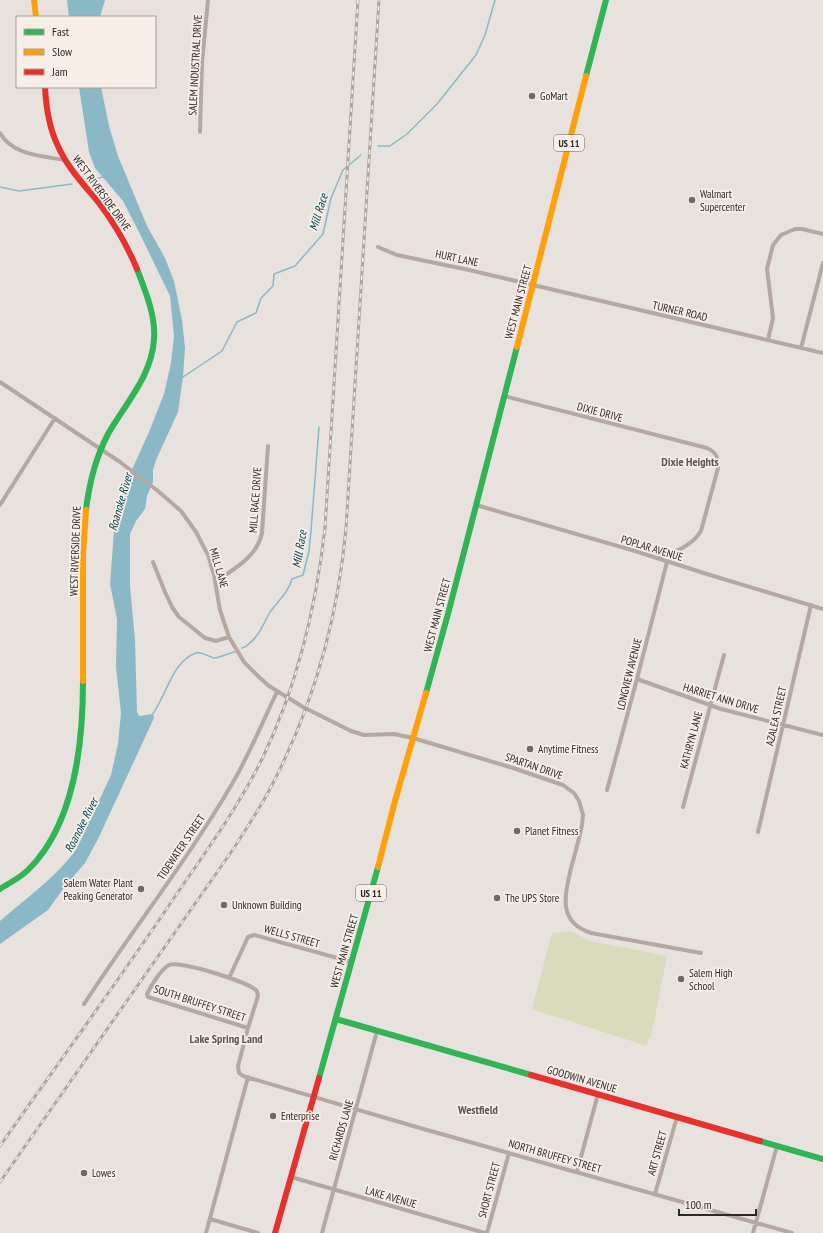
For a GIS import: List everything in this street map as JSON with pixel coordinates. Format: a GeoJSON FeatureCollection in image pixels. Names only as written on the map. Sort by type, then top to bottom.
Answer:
{"type":"FeatureCollection","features":[{"type":"Feature","properties":{"kind":"street"},"geometry":{"type":"LineString","coordinates":[[34,0],[36,16]]}},
{"type":"Feature","properties":{"kind":"street","name":"SALEM INDUSTRIAL DRIVE"},"geometry":{"type":"LineString","coordinates":[[200,132],[202,63],[208,0]]}},
{"type":"Feature","properties":{"kind":"street","name":"WEST MAIN STREET"},"geometry":{"type":"LineString","coordinates":[[275,1233],[352,962],[448,614],[606,0]]}},
{"type":"Feature","properties":{"kind":"street","name":"WEST RIVERSIDE DRIVE"},"geometry":{"type":"LineString","coordinates":[[0,889],[22,875],[35,862],[42,853],[56,828],[66,806],[76,768],[82,728],[84,524],[90,486],[101,449],[149,367],[154,351],[154,333],[148,305],[132,258],[109,218],[58,147],[51,130],[47,112],[45,88]]}},
{"type":"Feature","properties":{"kind":"street"},"geometry":{"type":"LineString","coordinates":[[0,133],[6,141],[17,150],[66,160]]}},
{"type":"Feature","properties":{"kind":"street"},"geometry":{"type":"LineString","coordinates":[[768,340],[773,318],[773,308],[767,269],[774,245],[781,235],[789,230],[802,229],[823,234]]}},
{"type":"Feature","properties":{"kind":"street","name":"HURT LANE"},"geometry":{"type":"LineString","coordinates":[[378,247],[397,255],[533,285]]}},
{"type":"Feature","properties":{"kind":"street"},"geometry":{"type":"LineString","coordinates":[[801,348],[823,263]]}},
{"type":"Feature","properties":{"kind":"street","name":"TURNER ROAD"},"geometry":{"type":"LineString","coordinates":[[533,285],[823,354]]}},
{"type":"Feature","properties":{"kind":"street","name":"MILL LANE"},"geometry":{"type":"LineString","coordinates":[[0,382],[120,462],[154,487],[181,511],[196,532],[208,556],[220,610],[229,637],[251,670],[276,692],[350,731],[364,734],[394,734],[413,738]]}},
{"type":"Feature","properties":{"kind":"street","name":"DIXIE DRIVE"},"geometry":{"type":"LineString","coordinates":[[504,396],[712,450],[715,453],[719,459],[718,468],[701,531],[694,541],[657,558]]}},
{"type":"Feature","properties":{"kind":"street"},"geometry":{"type":"LineString","coordinates":[[0,505],[55,418]]}},
{"type":"Feature","properties":{"kind":"street","name":"MILL RACE DRIVE"},"geometry":{"type":"LineString","coordinates":[[215,582],[246,559],[258,546],[262,533],[268,446]]}},
{"type":"Feature","properties":{"kind":"street","name":"POPLAR AVENUE"},"geometry":{"type":"LineString","coordinates":[[476,505],[823,608]]}},
{"type":"Feature","properties":{"kind":"street"},"geometry":{"type":"LineString","coordinates":[[153,562],[172,607],[180,617],[205,638],[216,642],[229,637]]}},
{"type":"Feature","properties":{"kind":"street","name":"LONGVIEW AVENUE"},"geometry":{"type":"LineString","coordinates":[[607,790],[638,679],[667,562]]}},
{"type":"Feature","properties":{"kind":"street","name":"AZALEA STREET"},"geometry":{"type":"LineString","coordinates":[[758,832],[811,605]]}},
{"type":"Feature","properties":{"kind":"street","name":"KATHRYN LANE"},"geometry":{"type":"LineString","coordinates":[[683,807],[724,655]]}},
{"type":"Feature","properties":{"kind":"street","name":"HARRIET ANN DRIVE"},"geometry":{"type":"LineString","coordinates":[[638,679],[710,705],[783,726],[823,735]]}},
{"type":"Feature","properties":{"kind":"street","name":"TIDEWATER STREET"},"geometry":{"type":"LineString","coordinates":[[84,1004],[218,808],[243,764],[276,692]]}},
{"type":"Feature","properties":{"kind":"street","name":"SPARTAN DRIVE"},"geometry":{"type":"LineString","coordinates":[[413,738],[550,780],[571,790],[579,801],[583,815],[582,825],[565,895],[567,912],[574,924],[591,933],[700,953]]}},
{"type":"Feature","properties":{"kind":"street","name":"WELLS STREET"},"geometry":{"type":"LineString","coordinates":[[229,978],[248,937],[254,935],[352,962]]}},
{"type":"Feature","properties":{"kind":"street","name":"SOUTH BRUFFEY STREET"},"geometry":{"type":"LineString","coordinates":[[229,978],[190,966],[174,964],[165,968],[147,996],[248,1028],[238,1066],[239,1072],[248,1077]]}},
{"type":"Feature","properties":{"kind":"street"},"geometry":{"type":"LineString","coordinates":[[229,978],[252,986],[257,991],[258,996],[248,1028]]}},
{"type":"Feature","properties":{"kind":"street","name":"GOODWIN AVENUE"},"geometry":{"type":"LineString","coordinates":[[336,1019],[823,1160]]}},
{"type":"Feature","properties":{"kind":"street","name":"RICHARDS LANE"},"geometry":{"type":"LineString","coordinates":[[322,1233],[378,1031]]}},
{"type":"Feature","properties":{"kind":"street"},"geometry":{"type":"LineString","coordinates":[[206,1233],[248,1077],[314,1097]]}},
{"type":"Feature","properties":{"kind":"street"},"geometry":{"type":"LineString","coordinates":[[577,1172],[598,1094]]}},
{"type":"Feature","properties":{"kind":"street","name":"NORTH BRUFFEY STREET"},"geometry":{"type":"LineString","coordinates":[[314,1097],[792,1233]]}},
{"type":"Feature","properties":{"kind":"street","name":"ART STREET"},"geometry":{"type":"LineString","coordinates":[[655,1194],[677,1117]]}},
{"type":"Feature","properties":{"kind":"street"},"geometry":{"type":"LineString","coordinates":[[753,1233],[777,1146]]}},
{"type":"Feature","properties":{"kind":"street","name":"SHORT STREET"},"geometry":{"type":"LineString","coordinates":[[486,1233],[509,1152]]}},
{"type":"Feature","properties":{"kind":"street","name":"LAKE AVENUE"},"geometry":{"type":"LineString","coordinates":[[291,1177],[486,1233]]}},
{"type":"Feature","properties":{"kind":"street"},"geometry":{"type":"LineString","coordinates":[[210,1219],[258,1233]]}},
{"type":"Feature","properties":{"kind":"green space"},"geometry":{"type":"Polygon","coordinates":[[[570,931],[591,941],[667,956],[651,1037],[648,1039],[647,1046],[532,1009],[552,933],[570,931]]]}},
{"type":"Feature","properties":{"kind":"water"},"geometry":{"type":"Polygon","coordinates":[[[67,0],[105,0],[100,16],[69,16],[67,0]]]}},
{"type":"Feature","properties":{"kind":"water","name":"Roanoke River"},"geometry":{"type":"Polygon","coordinates":[[[79,88],[101,88],[109,126],[118,156],[147,226],[165,258],[174,281],[182,320],[185,348],[178,412],[156,460],[153,470],[153,482],[147,496],[145,509],[136,521],[130,534],[130,586],[135,640],[137,712],[139,716],[153,714],[154,718],[98,839],[85,863],[66,885],[48,910],[0,944],[0,921],[41,887],[69,859],[77,848],[111,775],[118,744],[121,713],[116,667],[117,619],[110,584],[114,531],[118,507],[125,485],[164,394],[171,363],[174,336],[170,296],[123,201],[95,168],[89,152],[79,88]]]}},
{"type":"Feature","properties":{"kind":"waterway","name":"Mill Race"},"geometry":{"type":"LineString","coordinates":[[378,146],[390,146],[407,134],[437,104],[476,55],[485,35],[495,0]]}},
{"type":"Feature","properties":{"kind":"waterway","name":"Mill Race"},"geometry":{"type":"LineString","coordinates":[[182,376],[183,377],[222,351],[237,322],[256,313],[261,298],[273,286],[274,274],[295,266],[323,234],[331,198],[343,170],[361,155]]}},
{"type":"Feature","properties":{"kind":"waterway"},"geometry":{"type":"LineString","coordinates":[[89,180],[103,177]]}},
{"type":"Feature","properties":{"kind":"waterway"},"geometry":{"type":"LineString","coordinates":[[0,187],[19,191],[72,184]]}},
{"type":"Feature","properties":{"kind":"waterway","name":"Mill Race"},"geometry":{"type":"LineString","coordinates":[[242,648],[250,643],[257,635],[270,612],[288,589],[292,579],[303,575],[309,551],[319,427]]}},
{"type":"Feature","properties":{"kind":"waterway","name":"Mill Race"},"geometry":{"type":"LineString","coordinates":[[152,715],[175,671],[188,657],[196,653],[203,653],[216,658],[235,652]]}},
{"type":"Feature","properties":{"kind":"railway"},"geometry":{"type":"LineString","coordinates":[[0,1146],[133,958],[244,793],[263,757],[286,702],[296,673],[311,616],[325,528],[358,0]]}},
{"type":"Feature","properties":{"kind":"railway"},"geometry":{"type":"LineString","coordinates":[[0,1182],[234,848],[259,809],[287,754],[312,692],[322,660],[337,595],[346,528],[379,0]]}},
{"type":"Feature","properties":{"kind":"traffic: fast"},"geometry":{"type":"LineString","coordinates":[[586,76],[606,0]]}},
{"type":"Feature","properties":{"kind":"traffic: fast"},"geometry":{"type":"LineString","coordinates":[[86,510],[89,490],[100,452],[108,434],[137,389],[152,352],[154,339],[152,312],[137,269]]}},
{"type":"Feature","properties":{"kind":"traffic: fast"},"geometry":{"type":"LineString","coordinates":[[426,693],[517,347]]}},
{"type":"Feature","properties":{"kind":"traffic: fast"},"geometry":{"type":"LineString","coordinates":[[0,889],[25,873],[44,851],[56,830],[66,807],[78,756],[83,705],[83,681]]}},
{"type":"Feature","properties":{"kind":"traffic: fast"},"geometry":{"type":"LineString","coordinates":[[319,1078],[378,867]]}},
{"type":"Feature","properties":{"kind":"traffic: fast"},"geometry":{"type":"LineString","coordinates":[[336,1019],[531,1075]]}},
{"type":"Feature","properties":{"kind":"traffic: fast"},"geometry":{"type":"LineString","coordinates":[[760,1141],[823,1159]]}},
{"type":"Feature","properties":{"kind":"traffic: slow"},"geometry":{"type":"LineString","coordinates":[[34,0],[36,16]]}},
{"type":"Feature","properties":{"kind":"traffic: slow"},"geometry":{"type":"LineString","coordinates":[[517,347],[586,76]]}},
{"type":"Feature","properties":{"kind":"traffic: slow"},"geometry":{"type":"LineString","coordinates":[[83,681],[83,554],[86,510]]}},
{"type":"Feature","properties":{"kind":"traffic: slow"},"geometry":{"type":"LineString","coordinates":[[378,867],[426,693]]}},
{"type":"Feature","properties":{"kind":"traffic: jam"},"geometry":{"type":"LineString","coordinates":[[45,88],[50,125],[62,154],[76,176],[110,218],[125,243],[137,269]]}},
{"type":"Feature","properties":{"kind":"traffic: jam"},"geometry":{"type":"LineString","coordinates":[[531,1075],[760,1141]]}},
{"type":"Feature","properties":{"kind":"traffic: jam"},"geometry":{"type":"LineString","coordinates":[[275,1233],[319,1078]]}},
{"type":"Feature","properties":{"kind":"place","name":"GoMart"},"geometry":{"type":"Point","coordinates":[532,96]}},
{"type":"Feature","properties":{"kind":"place","name":"Walmart Supercenter"},"geometry":{"type":"Point","coordinates":[692,200]}},
{"type":"Feature","properties":{"kind":"place","name":"Anytime Fitness"},"geometry":{"type":"Point","coordinates":[530,749]}},
{"type":"Feature","properties":{"kind":"place","name":"Planet Fitness"},"geometry":{"type":"Point","coordinates":[517,831]}},
{"type":"Feature","properties":{"kind":"place","name":"Salem Water Plant Peaking Generator"},"geometry":{"type":"Point","coordinates":[141,889]}},
{"type":"Feature","properties":{"kind":"place","name":"The UPS Store"},"geometry":{"type":"Point","coordinates":[497,898]}},
{"type":"Feature","properties":{"kind":"place","name":"Unknown Building"},"geometry":{"type":"Point","coordinates":[224,905]}},
{"type":"Feature","properties":{"kind":"place","name":"Salem High School"},"geometry":{"type":"Point","coordinates":[681,979]}},
{"type":"Feature","properties":{"kind":"place","name":"Enterprise"},"geometry":{"type":"Point","coordinates":[273,1116]}},
{"type":"Feature","properties":{"kind":"place","name":"Lowes"},"geometry":{"type":"Point","coordinates":[84,1173]}},
{"type":"Feature","properties":{"kind":"district","name":"Dixie Heights"},"geometry":{"type":"Point","coordinates":[690,461]}},
{"type":"Feature","properties":{"kind":"district","name":"Lake Spring Land"},"geometry":{"type":"Point","coordinates":[226,1038]}},
{"type":"Feature","properties":{"kind":"district","name":"Westfield"},"geometry":{"type":"Point","coordinates":[478,1109]}}]}
